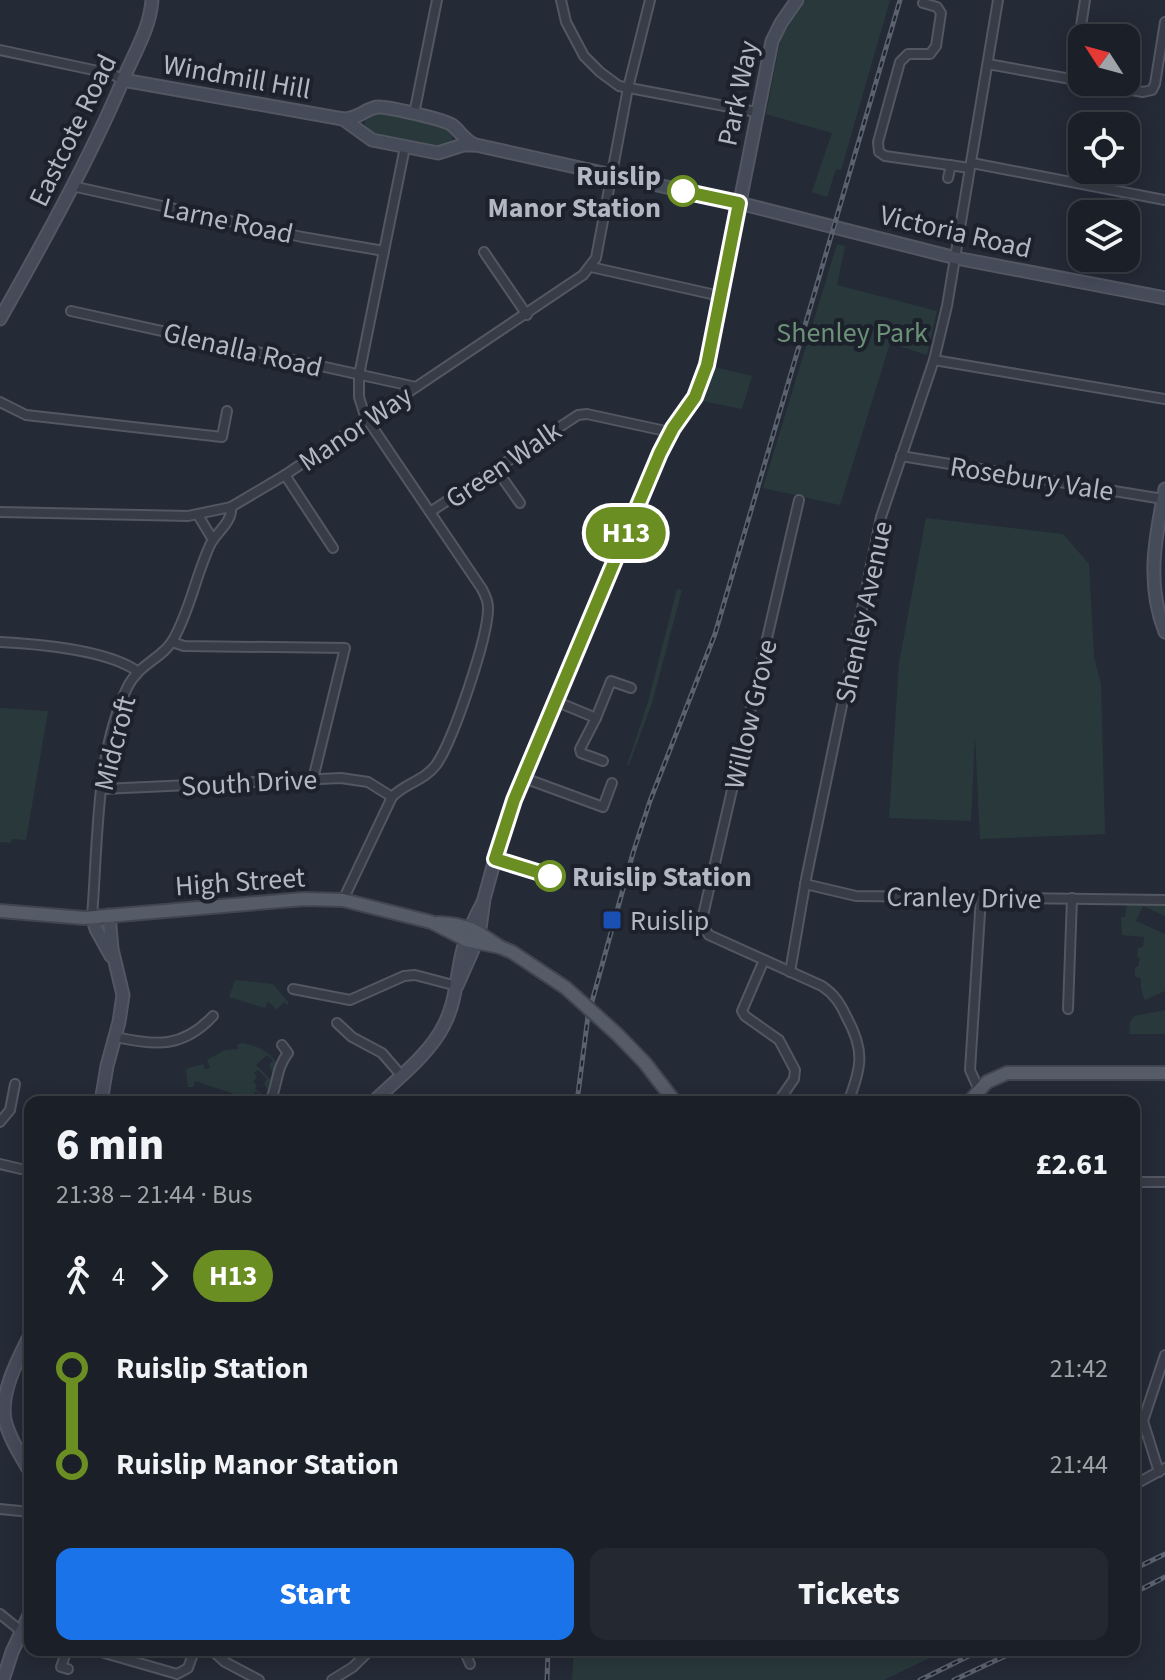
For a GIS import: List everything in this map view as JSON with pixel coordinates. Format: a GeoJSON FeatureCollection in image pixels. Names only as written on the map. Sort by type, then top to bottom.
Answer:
{"type":"FeatureCollection","features":[{"type":"Feature","properties":{"kind":"main road","name":"High Street"},"geometry":{"type":"LineString","coordinates":[[0,911],[67,918],[304,899],[343,900],[473,934]]}},
{"type":"Feature","properties":{"kind":"main road"},"geometry":{"type":"LineString","coordinates":[[473,934],[529,962],[566,988],[618,1035],[670,1096]]}},
{"type":"Feature","properties":{"kind":"main road"},"geometry":{"type":"LineString","coordinates":[[974,1096],[997,1077],[1012,1073],[1165,1073]]}},
{"type":"Feature","properties":{"kind":"street","name":"Eastcote Road"},"geometry":{"type":"LineString","coordinates":[[0,319],[120,92],[139,46],[152,0]]}},
{"type":"Feature","properties":{"kind":"street"},"geometry":{"type":"LineString","coordinates":[[414,114],[437,0]]}},
{"type":"Feature","properties":{"kind":"street"},"geometry":{"type":"LineString","coordinates":[[561,0],[566,22],[584,56],[619,86],[756,112]]}},
{"type":"Feature","properties":{"kind":"street"},"geometry":{"type":"LineString","coordinates":[[650,0],[628,88],[596,258],[591,267],[720,296]]}},
{"type":"Feature","properties":{"kind":"street","name":"Park Way"},"geometry":{"type":"LineString","coordinates":[[379,1096],[434,1042],[441,1031],[503,832],[524,778],[670,432],[701,383],[775,32],[797,0]]}},
{"type":"Feature","properties":{"kind":"street","name":"Shenley Avenue"},"geometry":{"type":"LineString","coordinates":[[790,972],[805,884],[881,517],[934,360],[956,258],[998,0]]}},
{"type":"Feature","properties":{"kind":"street"},"geometry":{"type":"LineString","coordinates":[[1084,24],[1085,0]]}},
{"type":"Feature","properties":{"kind":"street"},"geometry":{"type":"LineString","coordinates":[[923,3],[940,5],[933,52],[908,54],[900,62],[877,146],[880,154],[971,166],[1165,200]]}},
{"type":"Feature","properties":{"kind":"street"},"geometry":{"type":"LineString","coordinates":[[1140,91],[1152,90],[1155,84],[1165,22]]}},
{"type":"Feature","properties":{"kind":"street"},"geometry":{"type":"LineString","coordinates":[[0,50],[112,74],[123,80]]}},
{"type":"Feature","properties":{"kind":"street"},"geometry":{"type":"LineString","coordinates":[[988,64],[1068,79]]}},
{"type":"Feature","properties":{"kind":"street","name":"Windmill Hill"},"geometry":{"type":"LineString","coordinates":[[123,80],[343,119],[359,117],[377,107],[414,114],[448,122],[466,141],[476,145],[739,203]]}},
{"type":"Feature","properties":{"kind":"street","name":"Windmill Hill"},"geometry":{"type":"LineString","coordinates":[[343,119],[372,140],[405,147],[438,153],[463,145],[476,145]]}},
{"type":"Feature","properties":{"kind":"street"},"geometry":{"type":"LineString","coordinates":[[343,900],[392,797],[429,773],[448,742],[487,617],[488,603],[482,589],[368,420],[359,397],[359,375],[405,147]]}},
{"type":"Feature","properties":{"kind":"street"},"geometry":{"type":"LineString","coordinates":[[897,168],[899,158]]}},
{"type":"Feature","properties":{"kind":"street"},"geometry":{"type":"LineString","coordinates":[[948,178],[951,165]]}},
{"type":"Feature","properties":{"kind":"street","name":"Larne Road"},"geometry":{"type":"LineString","coordinates":[[72,186],[302,237],[384,251]]}},
{"type":"Feature","properties":{"kind":"street","name":"Victoria Road"},"geometry":{"type":"LineString","coordinates":[[739,203],[956,258],[1165,298]]}},
{"type":"Feature","properties":{"kind":"street"},"geometry":{"type":"LineString","coordinates":[[484,252],[527,315]]}},
{"type":"Feature","properties":{"kind":"street","name":"Manor Way"},"geometry":{"type":"LineString","coordinates":[[0,512],[198,515],[231,507],[285,475],[527,315],[591,267]]}},
{"type":"Feature","properties":{"kind":"street","name":"Glenalla Road"},"geometry":{"type":"LineString","coordinates":[[71,311],[416,387]]}},
{"type":"Feature","properties":{"kind":"street"},"geometry":{"type":"LineString","coordinates":[[934,360],[1165,399]]}},
{"type":"Feature","properties":{"kind":"street"},"geometry":{"type":"LineString","coordinates":[[0,402],[26,415],[222,437],[227,411]]}},
{"type":"Feature","properties":{"kind":"street","name":"Green Walk"},"geometry":{"type":"LineString","coordinates":[[430,512],[581,414],[670,432]]}},
{"type":"Feature","properties":{"kind":"street","name":"Rosebury Vale"},"geometry":{"type":"LineString","coordinates":[[901,456],[1164,494]]}},
{"type":"Feature","properties":{"kind":"street"},"geometry":{"type":"LineString","coordinates":[[496,469],[520,503]]}},
{"type":"Feature","properties":{"kind":"street"},"geometry":{"type":"LineString","coordinates":[[285,475],[333,548]]}},
{"type":"Feature","properties":{"kind":"street"},"geometry":{"type":"LineString","coordinates":[[1164,494],[1152,569],[1164,626]]}},
{"type":"Feature","properties":{"kind":"street","name":"Willow Grove"},"geometry":{"type":"LineString","coordinates":[[764,960],[709,935],[702,928],[701,920],[799,500]]}},
{"type":"Feature","properties":{"kind":"street","name":"Midcroft"},"geometry":{"type":"LineString","coordinates":[[92,917],[102,789],[115,720],[137,671],[172,642],[213,540],[231,514],[231,507]]}},
{"type":"Feature","properties":{"kind":"street"},"geometry":{"type":"LineString","coordinates":[[198,515],[213,540]]}},
{"type":"Feature","properties":{"kind":"street"},"geometry":{"type":"LineString","coordinates":[[0,642],[62,648],[124,664],[137,671]]}},
{"type":"Feature","properties":{"kind":"street"},"geometry":{"type":"LineString","coordinates":[[172,642],[184,646],[345,648],[313,779]]}},
{"type":"Feature","properties":{"kind":"street"},"geometry":{"type":"LineString","coordinates":[[603,761],[581,753],[580,749],[611,681],[631,688]]}},
{"type":"Feature","properties":{"kind":"street"},"geometry":{"type":"LineString","coordinates":[[555,701],[596,718]]}},
{"type":"Feature","properties":{"kind":"street"},"geometry":{"type":"LineString","coordinates":[[524,778],[603,807],[612,783]]}},
{"type":"Feature","properties":{"kind":"street","name":"South Drive"},"geometry":{"type":"LineString","coordinates":[[102,789],[313,779],[363,780],[392,797]]}},
{"type":"Feature","properties":{"kind":"street","name":"Cranley Drive"},"geometry":{"type":"LineString","coordinates":[[805,884],[856,896],[1165,900]]}},
{"type":"Feature","properties":{"kind":"street"},"geometry":{"type":"LineString","coordinates":[[979,1090],[970,1070],[981,897]]}},
{"type":"Feature","properties":{"kind":"street"},"geometry":{"type":"LineString","coordinates":[[1068,1009],[1072,898]]}},
{"type":"Feature","properties":{"kind":"street"},"geometry":{"type":"LineString","coordinates":[[102,1096],[123,995],[115,964],[109,915]]}},
{"type":"Feature","properties":{"kind":"street"},"geometry":{"type":"LineString","coordinates":[[92,917],[115,964]]}},
{"type":"Feature","properties":{"kind":"street"},"geometry":{"type":"LineString","coordinates":[[782,1096],[794,1079],[795,1070],[779,1040],[742,1011],[764,960],[833,994],[857,1035],[860,1046],[859,1070],[850,1096]]}},
{"type":"Feature","properties":{"kind":"street"},"geometry":{"type":"LineString","coordinates":[[293,989],[350,1000],[404,976],[415,975],[457,986]]}},
{"type":"Feature","properties":{"kind":"street"},"geometry":{"type":"LineString","coordinates":[[116,1037],[149,1044],[170,1042],[196,1031],[213,1016]]}},
{"type":"Feature","properties":{"kind":"street"},"geometry":{"type":"LineString","coordinates":[[337,1023],[352,1037],[382,1053],[401,1075]]}},
{"type":"Feature","properties":{"kind":"street"},"geometry":{"type":"LineString","coordinates":[[273,1096],[279,1066],[288,1053],[282,1045]]}},
{"type":"Feature","properties":{"kind":"street"},"geometry":{"type":"LineString","coordinates":[[0,1122],[10,1110],[15,1084]]}},
{"type":"Feature","properties":{"kind":"street"},"geometry":{"type":"LineString","coordinates":[[0,1164],[21,1169]]}},
{"type":"Feature","properties":{"kind":"street"},"geometry":{"type":"LineString","coordinates":[[1140,1182],[1165,1182]]}},
{"type":"Feature","properties":{"kind":"street"},"geometry":{"type":"LineString","coordinates":[[24,1348],[2,1398],[6,1423],[24,1460]]}},
{"type":"Feature","properties":{"kind":"street"},"geometry":{"type":"LineString","coordinates":[[1140,1482],[1162,1470],[1143,1421],[1165,1355]]}},
{"type":"Feature","properties":{"kind":"street"},"geometry":{"type":"LineString","coordinates":[[0,1509],[24,1511]]}},
{"type":"Feature","properties":{"kind":"street"},"geometry":{"type":"LineString","coordinates":[[0,1614],[21,1631]]}},
{"type":"Feature","properties":{"kind":"street"},"geometry":{"type":"LineString","coordinates":[[3,1680],[24,1625]]}},
{"type":"Feature","properties":{"kind":"street"},"geometry":{"type":"LineString","coordinates":[[65,1656],[61,1667],[68,1669]]}},
{"type":"Feature","properties":{"kind":"street"},"geometry":{"type":"LineString","coordinates":[[129,1656],[180,1674],[188,1668],[192,1656]]}},
{"type":"Feature","properties":{"kind":"street"},"geometry":{"type":"LineString","coordinates":[[219,1656],[259,1680]]}},
{"type":"Feature","properties":{"kind":"street"},"geometry":{"type":"LineString","coordinates":[[332,1680],[364,1656]]}},
{"type":"Feature","properties":{"kind":"street"},"geometry":{"type":"LineString","coordinates":[[467,1656],[470,1664]]}},
{"type":"Feature","properties":{"kind":"green space"},"geometry":{"type":"Polygon","coordinates":[[[806,0],[890,0],[841,170],[836,169],[827,197],[812,192],[832,133],[766,114],[781,37],[806,0]]]}},
{"type":"Feature","properties":{"kind":"green space"},"geometry":{"type":"Polygon","coordinates":[[[377,110],[447,125],[452,139],[440,150],[377,138],[365,125],[367,117],[377,110]]]}},
{"type":"Feature","properties":{"kind":"green space","name":"Shenley Park"},"geometry":{"type":"Polygon","coordinates":[[[837,244],[845,246],[837,285],[937,311],[927,355],[890,343],[840,505],[763,488],[837,244]]]}},
{"type":"Feature","properties":{"kind":"green space"},"geometry":{"type":"Polygon","coordinates":[[[714,367],[752,376],[742,409],[702,401],[714,367]]]}},
{"type":"Feature","properties":{"kind":"green space"},"geometry":{"type":"Polygon","coordinates":[[[926,518],[1063,534],[1089,564],[1094,657],[1101,684],[1105,834],[980,839],[975,735],[971,821],[889,818],[899,663],[926,518]]]}},
{"type":"Feature","properties":{"kind":"green space"},"geometry":{"type":"Polygon","coordinates":[[[677,589],[682,590],[652,703],[627,765],[648,702],[677,589]]]}},
{"type":"Feature","properties":{"kind":"green space"},"geometry":{"type":"Polygon","coordinates":[[[0,708],[48,711],[26,840],[12,839],[11,843],[0,842],[0,708]]]}},
{"type":"Feature","properties":{"kind":"green space"},"geometry":{"type":"Polygon","coordinates":[[[1125,899],[1165,900],[1165,916],[1143,906],[1136,921],[1165,934],[1165,991],[1145,1000],[1141,978],[1135,977],[1135,967],[1138,967],[1140,958],[1137,957],[1138,948],[1143,947],[1144,937],[1122,935],[1121,917],[1125,917],[1127,906],[1124,905],[1125,899]]]}},
{"type":"Feature","properties":{"kind":"green space"},"geometry":{"type":"Polygon","coordinates":[[[235,980],[273,984],[289,1003],[284,1002],[277,1009],[280,1013],[268,1001],[265,1008],[229,997],[235,980]]]}},
{"type":"Feature","properties":{"kind":"green space"},"geometry":{"type":"Polygon","coordinates":[[[1165,1010],[1165,1034],[1129,1034],[1134,1016],[1165,1010]]]}},
{"type":"Feature","properties":{"kind":"green space"},"geometry":{"type":"Polygon","coordinates":[[[237,1045],[252,1045],[268,1054],[276,1061],[273,1073],[269,1065],[273,1060],[267,1055],[256,1065],[273,1082],[269,1093],[264,1083],[267,1079],[258,1070],[254,1073],[257,1077],[253,1081],[263,1096],[256,1091],[252,1096],[238,1096],[195,1081],[193,1087],[188,1087],[186,1069],[203,1064],[205,1069],[210,1068],[207,1060],[225,1050],[238,1049],[237,1045]]]}},
{"type":"Feature","properties":{"kind":"green space"},"geometry":{"type":"Polygon","coordinates":[[[574,1656],[934,1656],[884,1680],[572,1680],[574,1656]]]}},
{"type":"Feature","properties":{"kind":"railway"},"geometry":{"type":"LineString","coordinates":[[578,1096],[588,1016],[633,853],[715,634],[900,0]]}},
{"type":"Feature","properties":{"kind":"railway"},"geometry":{"type":"LineString","coordinates":[[1140,1566],[1165,1554]]}},
{"type":"Feature","properties":{"kind":"railway"},"geometry":{"type":"LineString","coordinates":[[1140,1590],[1165,1577]]}},
{"type":"Feature","properties":{"kind":"railway"},"geometry":{"type":"LineString","coordinates":[[547,1680],[548,1656]]}},
{"type":"Feature","properties":{"kind":"railway"},"geometry":{"type":"LineString","coordinates":[[920,1680],[969,1656]]}},
{"type":"Feature","properties":{"kind":"railway"},"geometry":{"type":"LineString","coordinates":[[954,1680],[1005,1656]]}},
{"type":"Feature","properties":{"kind":"bus line","name":"H13"},"geometry":{"type":"LineString","coordinates":[[550,876],[495,859],[503,832],[660,453],[701,383],[713,337],[739,203],[683,191]]}},
{"type":"Feature","properties":{"kind":"place","name":"Ruislip Manor Station"},"geometry":{"type":"Point","coordinates":[683,191]}},
{"type":"Feature","properties":{"kind":"place","name":"Ruislip Station"},"geometry":{"type":"Point","coordinates":[550,876]}},
{"type":"Feature","properties":{"kind":"place","name":"Ruislip"},"geometry":{"type":"Point","coordinates":[612,920]}}]}
